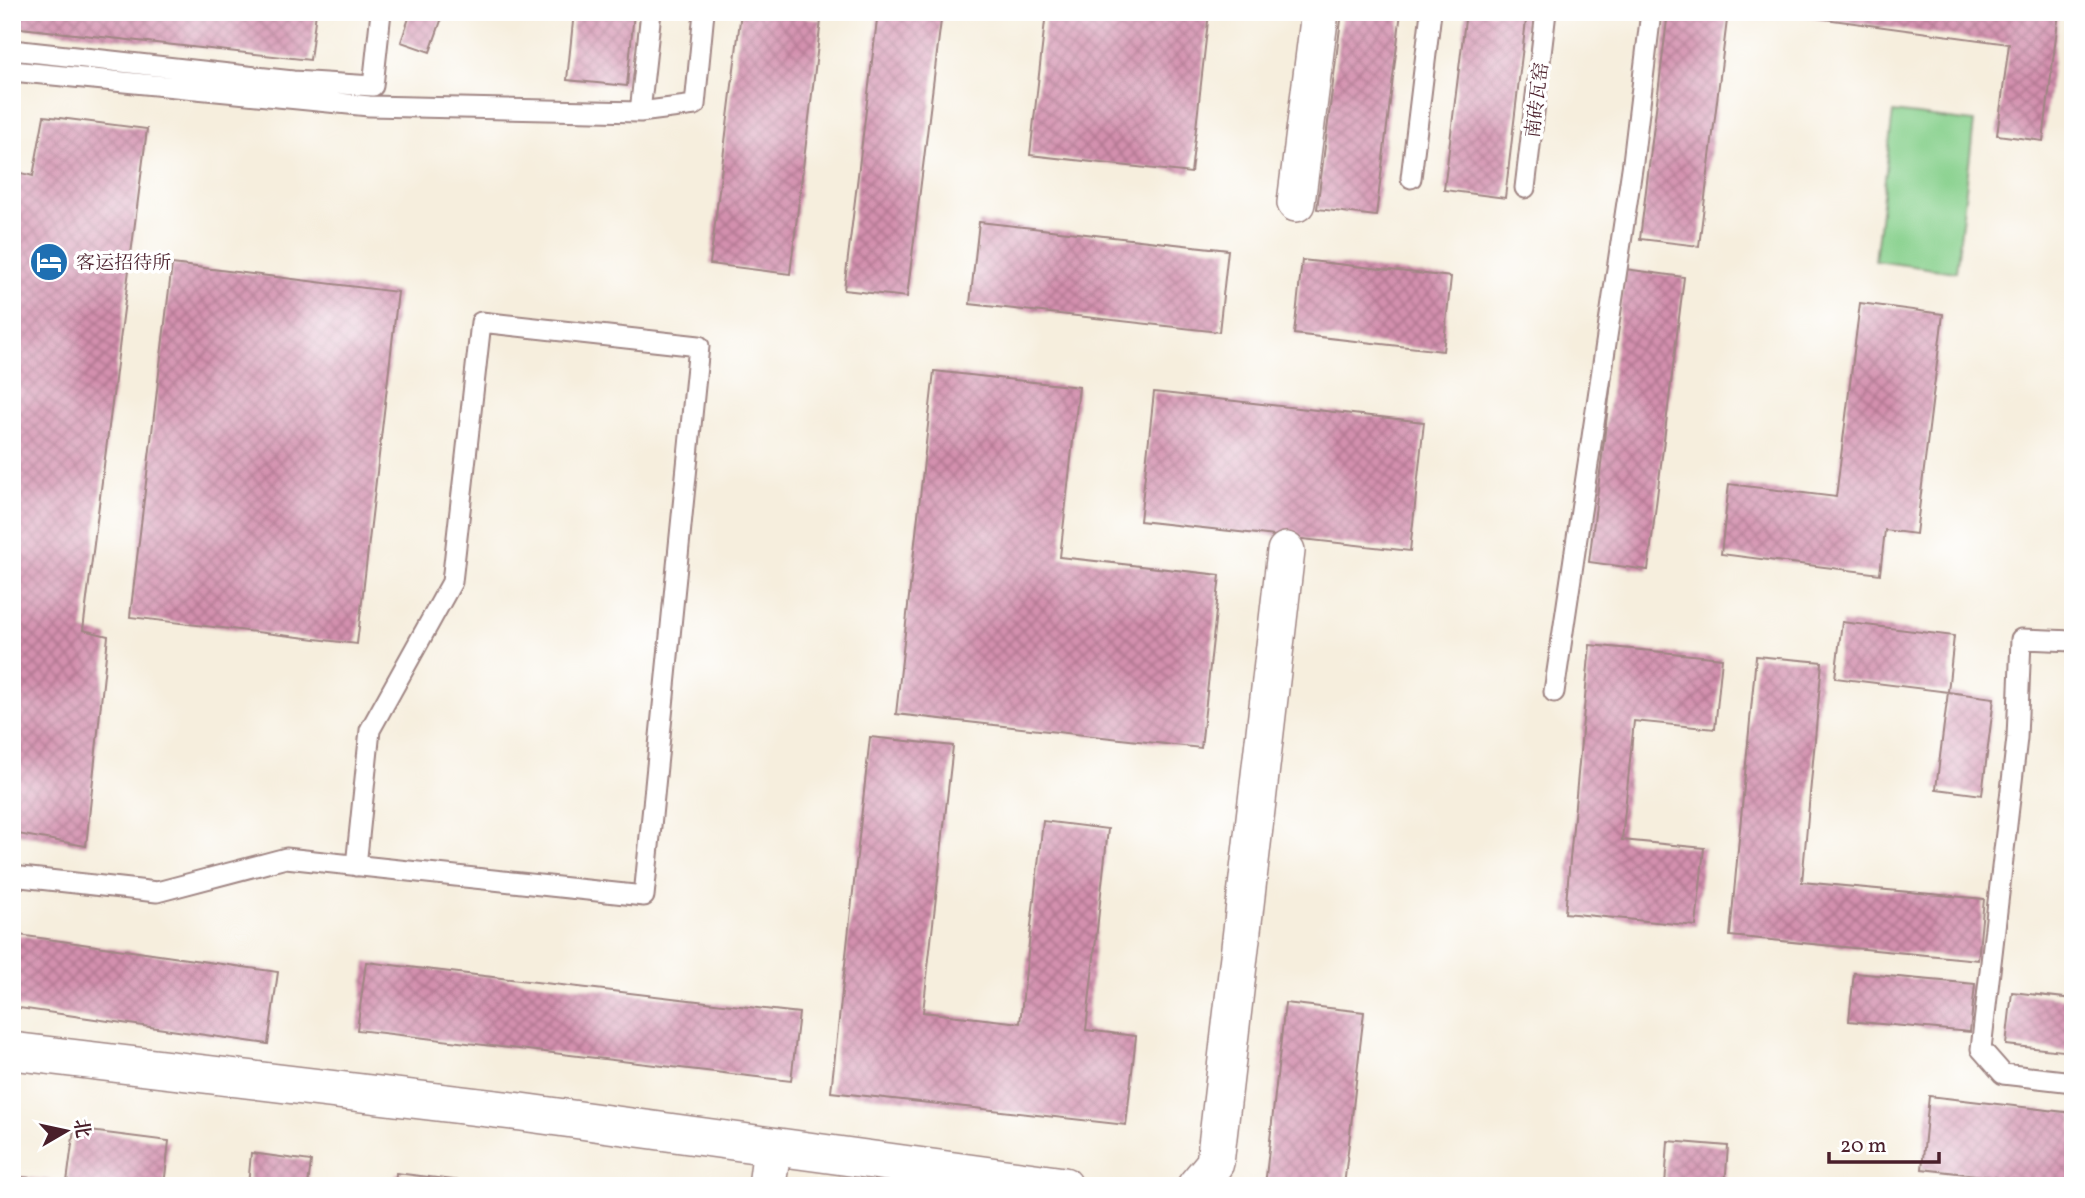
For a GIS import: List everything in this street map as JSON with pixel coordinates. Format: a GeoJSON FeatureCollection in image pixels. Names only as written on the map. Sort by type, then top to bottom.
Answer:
{"type":"FeatureCollection","features":[{"type":"Feature","properties":{"kind":"street"},"geometry":{"type":"LineString","coordinates":[[1296,203],[1320,12]]}},
{"type":"Feature","properties":{"kind":"street"},"geometry":{"type":"LineString","coordinates":[[1196,1186],[1215,1163],[1286,551]]}},
{"type":"Feature","properties":{"kind":"street"},"geometry":{"type":"LineString","coordinates":[[12,1051],[521,1112],[1064,1186]]}},
{"type":"Feature","properties":{"kind":"street"},"geometry":{"type":"LineString","coordinates":[[767,1186],[772,1147]]}},
{"type":"Feature","properties":{"kind":"lane"},"geometry":{"type":"LineString","coordinates":[[12,50],[293,81],[373,86],[381,12]]}},
{"type":"Feature","properties":{"kind":"lane"},"geometry":{"type":"LineString","coordinates":[[640,112],[651,12]]}},
{"type":"Feature","properties":{"kind":"lane"},"geometry":{"type":"LineString","coordinates":[[12,71],[369,106],[640,112],[695,104],[704,12]]}},
{"type":"Feature","properties":{"kind":"lane"},"geometry":{"type":"LineString","coordinates":[[1411,178],[1431,12]]}},
{"type":"Feature","properties":{"kind":"lane","name":"南砖瓦窑"},"geometry":{"type":"LineString","coordinates":[[1525,188],[1546,12]]}},
{"type":"Feature","properties":{"kind":"lane"},"geometry":{"type":"LineString","coordinates":[[1554,692],[1633,162],[1651,12]]}},
{"type":"Feature","properties":{"kind":"lane"},"geometry":{"type":"LineString","coordinates":[[12,876],[157,892],[286,858],[356,866],[644,896],[699,346],[481,322],[452,582],[370,730],[356,866]]}},
{"type":"Feature","properties":{"kind":"lane"},"geometry":{"type":"LineString","coordinates":[[2073,641],[2021,639],[2018,738],[1981,1049],[2003,1074],[2073,1082]]}},
{"type":"Feature","properties":{"kind":"green space"},"geometry":{"type":"Polygon","coordinates":[[[1893,112],[1974,122],[1956,272],[1875,261],[1893,112]]]}},
{"type":"Feature","properties":{"kind":"building"},"geometry":{"type":"Polygon","coordinates":[[[12,12],[316,12],[310,60],[12,27],[12,12]]]}},
{"type":"Feature","properties":{"kind":"building"},"geometry":{"type":"Polygon","coordinates":[[[411,12],[444,12],[430,52],[401,42],[411,12]]]}},
{"type":"Feature","properties":{"kind":"building"},"geometry":{"type":"Polygon","coordinates":[[[574,12],[634,12],[627,86],[567,80],[574,12]]]}},
{"type":"Feature","properties":{"kind":"building"},"geometry":{"type":"Polygon","coordinates":[[[741,12],[821,20],[790,274],[710,264],[741,12]]]}},
{"type":"Feature","properties":{"kind":"building"},"geometry":{"type":"Polygon","coordinates":[[[878,12],[942,12],[907,297],[844,290],[878,12]]]}},
{"type":"Feature","properties":{"kind":"building"},"geometry":{"type":"Polygon","coordinates":[[[1046,12],[1209,12],[1191,173],[1030,155],[1046,12]]]}},
{"type":"Feature","properties":{"kind":"building"},"geometry":{"type":"Polygon","coordinates":[[[1342,12],[1401,12],[1376,216],[1317,209],[1342,12]]]}},
{"type":"Feature","properties":{"kind":"building"},"geometry":{"type":"Polygon","coordinates":[[[1466,12],[1527,12],[1505,198],[1444,190],[1466,12]]]}},
{"type":"Feature","properties":{"kind":"building"},"geometry":{"type":"Polygon","coordinates":[[[1668,12],[1728,12],[1699,246],[1640,239],[1668,12]]]}},
{"type":"Feature","properties":{"kind":"building"},"geometry":{"type":"Polygon","coordinates":[[[1774,12],[2059,12],[2043,141],[1997,135],[2009,44],[1774,12]]]}},
{"type":"Feature","properties":{"kind":"building"},"geometry":{"type":"Polygon","coordinates":[[[44,116],[147,129],[83,630],[108,636],[86,846],[12,833],[12,292],[17,260],[14,171],[33,176],[44,116]]]}},
{"type":"Feature","properties":{"kind":"building"},"geometry":{"type":"Polygon","coordinates":[[[979,222],[1228,250],[1219,332],[970,304],[979,222]]]}},
{"type":"Feature","properties":{"kind":"building"},"geometry":{"type":"Polygon","coordinates":[[[1302,260],[1451,277],[1443,351],[1294,334],[1302,260]]]}},
{"type":"Feature","properties":{"kind":"building"},"geometry":{"type":"Polygon","coordinates":[[[172,264],[398,292],[357,644],[130,617],[172,264]]]}},
{"type":"Feature","properties":{"kind":"building"},"geometry":{"type":"Polygon","coordinates":[[[1625,269],[1684,277],[1648,570],[1589,562],[1625,269]]]}},
{"type":"Feature","properties":{"kind":"building"},"geometry":{"type":"Polygon","coordinates":[[[1860,303],[1943,314],[1916,534],[1885,530],[1880,574],[1721,554],[1729,484],[1836,497],[1860,303]]]}},
{"type":"Feature","properties":{"kind":"building"},"geometry":{"type":"Polygon","coordinates":[[[934,371],[1079,387],[1060,557],[1220,575],[1201,748],[896,714],[934,371]]]}},
{"type":"Feature","properties":{"kind":"building"},"geometry":{"type":"Polygon","coordinates":[[[1154,392],[1424,422],[1410,551],[1140,521],[1154,392]]]}},
{"type":"Feature","properties":{"kind":"building"},"geometry":{"type":"Polygon","coordinates":[[[1842,622],[1954,636],[1948,692],[1835,678],[1842,622]]]}},
{"type":"Feature","properties":{"kind":"building"},"geometry":{"type":"Polygon","coordinates":[[[1590,645],[1722,658],[1715,729],[1634,721],[1622,840],[1704,848],[1696,926],[1565,913],[1590,645]]]}},
{"type":"Feature","properties":{"kind":"building"},"geometry":{"type":"Polygon","coordinates":[[[1756,656],[1822,662],[1802,882],[1984,899],[1978,960],[1730,936],[1756,656]]]}},
{"type":"Feature","properties":{"kind":"building"},"geometry":{"type":"Polygon","coordinates":[[[1948,692],[1994,698],[1982,795],[1936,789],[1948,692]]]}},
{"type":"Feature","properties":{"kind":"building"},"geometry":{"type":"Polygon","coordinates":[[[870,737],[953,746],[923,1012],[1020,1023],[1043,821],[1108,829],[1086,1030],[1136,1036],[1126,1125],[831,1092],[870,737]]]}},
{"type":"Feature","properties":{"kind":"building"},"geometry":{"type":"Polygon","coordinates":[[[12,934],[278,972],[268,1044],[12,1007],[12,934]]]}},
{"type":"Feature","properties":{"kind":"building"},"geometry":{"type":"Polygon","coordinates":[[[366,962],[799,1013],[791,1081],[357,1030],[366,962]]]}},
{"type":"Feature","properties":{"kind":"building"},"geometry":{"type":"Polygon","coordinates":[[[1854,973],[1975,984],[1970,1032],[1849,1021],[1854,973]]]}},
{"type":"Feature","properties":{"kind":"building"},"geometry":{"type":"Polygon","coordinates":[[[2012,992],[2073,999],[2073,1052],[2006,1045],[2012,992]]]}},
{"type":"Feature","properties":{"kind":"building"},"geometry":{"type":"Polygon","coordinates":[[[1285,1003],[1364,1012],[1344,1186],[1265,1186],[1285,1003]]]}},
{"type":"Feature","properties":{"kind":"building"},"geometry":{"type":"Polygon","coordinates":[[[1929,1096],[2073,1113],[2073,1186],[1922,1169],[1929,1096]]]}},
{"type":"Feature","properties":{"kind":"building"},"geometry":{"type":"Polygon","coordinates":[[[74,1129],[169,1141],[164,1186],[13,1186],[14,1176],[67,1182],[74,1129]]]}},
{"type":"Feature","properties":{"kind":"building"},"geometry":{"type":"Polygon","coordinates":[[[1668,1141],[1728,1146],[1725,1186],[1665,1186],[1668,1141]]]}},
{"type":"Feature","properties":{"kind":"building"},"geometry":{"type":"Polygon","coordinates":[[[251,1153],[311,1161],[308,1186],[248,1186],[251,1153]]]}},
{"type":"Feature","properties":{"kind":"building"},"geometry":{"type":"Polygon","coordinates":[[[396,1173],[461,1181],[461,1186],[395,1186],[396,1173]]]}},
{"type":"Feature","properties":{"kind":"place","name":"客运招待所"},"geometry":{"type":"Point","coordinates":[49,262]}}]}
